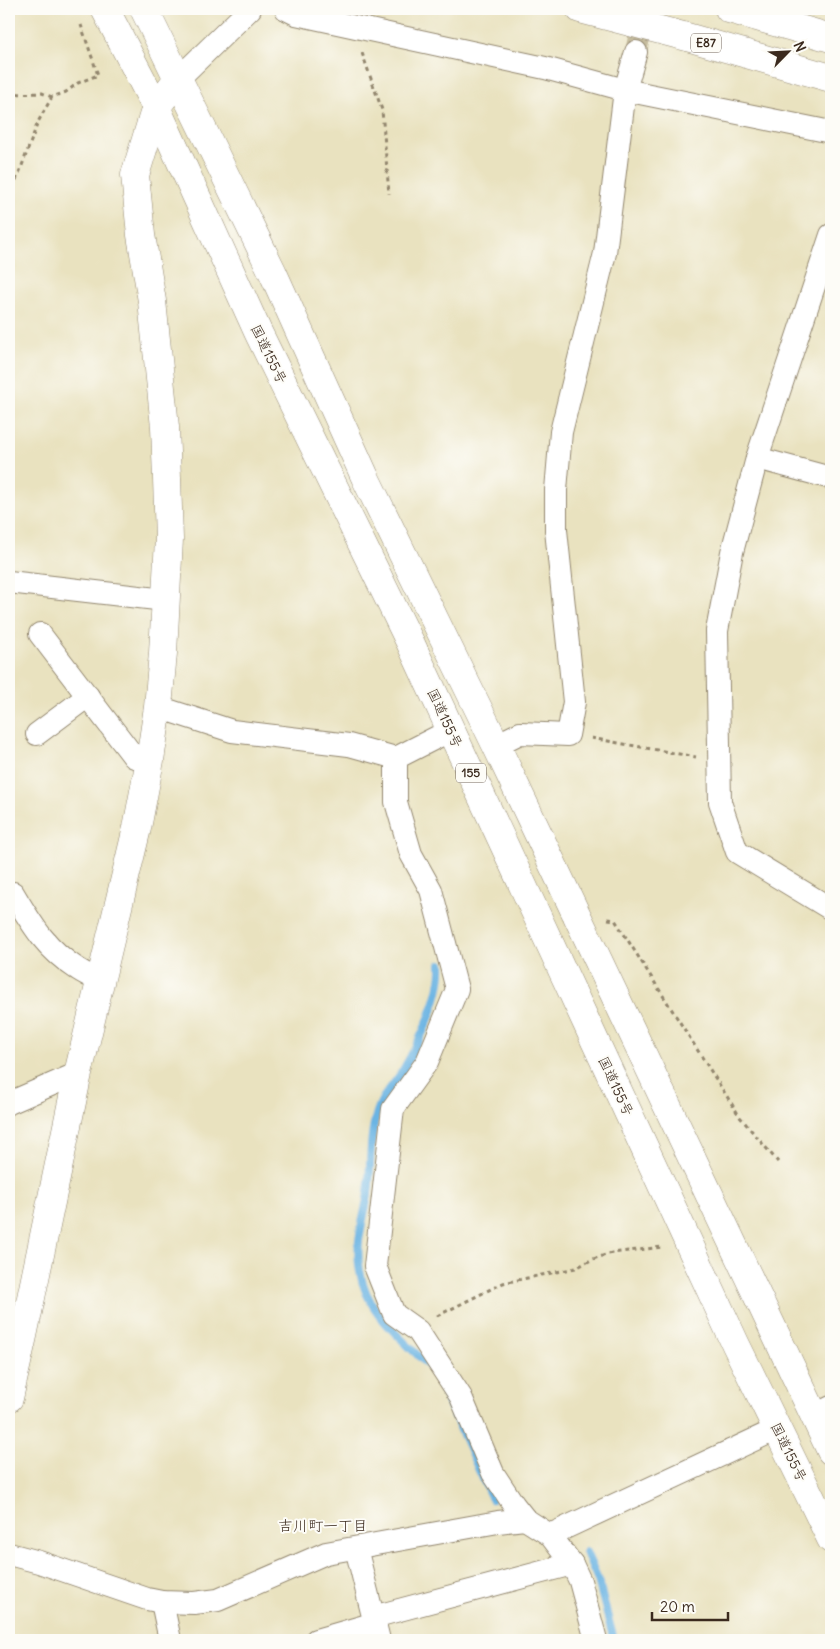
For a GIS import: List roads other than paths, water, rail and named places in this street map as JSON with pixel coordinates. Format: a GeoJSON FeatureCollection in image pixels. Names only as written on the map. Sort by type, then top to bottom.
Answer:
{"type":"FeatureCollection","features":[{"type":"Feature","properties":{"kind":"main road","name":"国道155号"},"geometry":{"type":"LineString","coordinates":[[105,9],[156,107],[258,332],[410,642],[736,1345],[831,1540]]}},
{"type":"Feature","properties":{"kind":"main road","name":"155"},"geometry":{"type":"LineString","coordinates":[[144,9],[273,273],[366,477],[584,930],[823,1411],[831,1451]]}},
{"type":"Feature","properties":{"kind":"main road","name":"E87"},"geometry":{"type":"LineString","coordinates":[[580,9],[831,78]]}},
{"type":"Feature","properties":{"kind":"main road"},"geometry":{"type":"LineString","coordinates":[[729,9],[831,38]]}},
{"type":"Feature","properties":{"kind":"main road"},"geometry":{"type":"LineString","coordinates":[[9,1398],[16,1335],[137,828],[158,707],[169,539],[165,427],[152,301],[141,235],[136,175],[156,107],[178,79]]}},
{"type":"Feature","properties":{"kind":"street"},"geometry":{"type":"LineString","coordinates":[[178,79],[250,9]]}},
{"type":"Feature","properties":{"kind":"street"},"geometry":{"type":"LineString","coordinates":[[286,9],[296,14],[545,68],[626,90],[831,132]]}},
{"type":"Feature","properties":{"kind":"street"},"geometry":{"type":"LineString","coordinates":[[496,745],[520,733],[568,735],[574,702],[556,530],[556,490],[559,452],[561,432],[605,253],[626,90],[636,52]]}},
{"type":"Feature","properties":{"kind":"street"},"geometry":{"type":"LineString","coordinates":[[831,235],[757,458],[732,552],[717,631],[720,802],[737,852],[831,909]]}},
{"type":"Feature","properties":{"kind":"street"},"geometry":{"type":"LineString","coordinates":[[757,458],[831,478]]}},
{"type":"Feature","properties":{"kind":"street"},"geometry":{"type":"LineString","coordinates":[[9,582],[166,600]]}},
{"type":"Feature","properties":{"kind":"street"},"geometry":{"type":"LineString","coordinates":[[40,634],[134,757],[150,760]]}},
{"type":"Feature","properties":{"kind":"street"},"geometry":{"type":"LineString","coordinates":[[37,734],[88,696]]}},
{"type":"Feature","properties":{"kind":"street"},"geometry":{"type":"LineString","coordinates":[[158,707],[232,731],[349,745],[396,758],[451,730]]}},
{"type":"Feature","properties":{"kind":"street"},"geometry":{"type":"LineString","coordinates":[[396,758],[396,802],[412,854],[431,890],[458,989],[427,1062],[393,1109],[375,1266],[394,1314],[416,1330],[461,1397],[493,1473],[514,1505],[525,1519],[550,1535],[572,1564],[580,1580],[596,1640]]}},
{"type":"Feature","properties":{"kind":"street"},"geometry":{"type":"LineString","coordinates":[[13,893],[39,935],[56,954],[92,978],[101,980]]}},
{"type":"Feature","properties":{"kind":"street"},"geometry":{"type":"LineString","coordinates":[[9,1103],[69,1077],[77,1078]]}},
{"type":"Feature","properties":{"kind":"street"},"geometry":{"type":"LineString","coordinates":[[550,1535],[777,1429]]}},
{"type":"Feature","properties":{"kind":"street"},"geometry":{"type":"LineString","coordinates":[[9,1554],[39,1562],[147,1599],[162,1602],[194,1603],[218,1600],[326,1553],[498,1522],[525,1519]]}},
{"type":"Feature","properties":{"kind":"street"},"geometry":{"type":"LineString","coordinates":[[356,1548],[376,1627]]}},
{"type":"Feature","properties":{"kind":"street"},"geometry":{"type":"LineString","coordinates":[[316,1640],[376,1627],[572,1564]]}},
{"type":"Feature","properties":{"kind":"street"},"geometry":{"type":"LineString","coordinates":[[162,1602],[170,1640]]}},
{"type":"Feature","properties":{"kind":"waterway"},"geometry":{"type":"LineString","coordinates":[[430,1367],[389,1326],[369,1298],[362,1281],[359,1263],[359,1241],[368,1191],[375,1118],[383,1098],[403,1070],[429,1019],[438,991],[441,964]]}},
{"type":"Feature","properties":{"kind":"waterway"},"geometry":{"type":"LineString","coordinates":[[440,1383],[492,1499]]}},
{"type":"Feature","properties":{"kind":"waterway"},"geometry":{"type":"LineString","coordinates":[[586,1552],[598,1580],[614,1640]]}},
{"type":"Feature","properties":{"kind":"tunnel"},"geometry":{"type":"LineString","coordinates":[[636,52],[645,9]]}},
{"type":"Feature","properties":{"kind":"district","name":"吉川町一丁目"},"geometry":{"type":"Point","coordinates":[323,1526]}}]}
